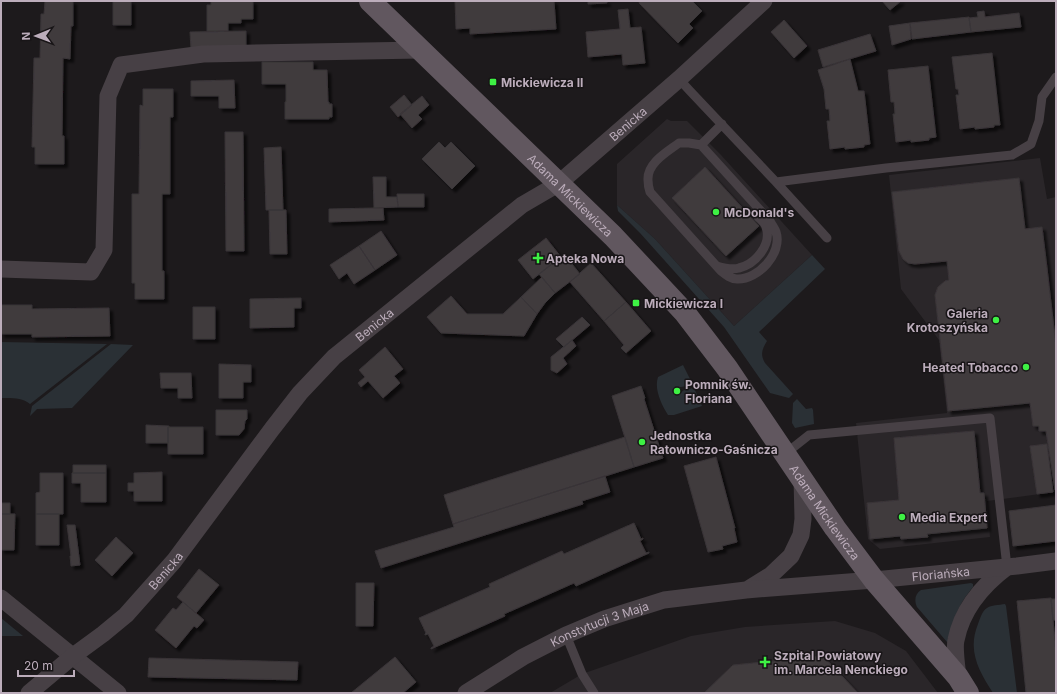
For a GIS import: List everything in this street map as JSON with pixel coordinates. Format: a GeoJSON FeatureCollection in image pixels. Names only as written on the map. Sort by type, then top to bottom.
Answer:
{"type":"FeatureCollection","features":[{"type":"Feature","properties":{"kind":"main road","name":"Adama Mickiewicza"},"geometry":{"type":"LineString","coordinates":[[370,1],[613,236],[685,313],[727,368],[835,528],[874,580],[963,685]]}},
{"type":"Feature","properties":{"kind":"street","name":"Benicka"},"geometry":{"type":"LineString","coordinates":[[29,693],[73,656],[126,615],[174,561],[300,393],[334,357],[522,205],[558,184],[679,79],[764,1]]}},
{"type":"Feature","properties":{"kind":"street"},"geometry":{"type":"LineString","coordinates":[[1,269],[91,272],[104,250],[108,96],[121,65],[203,54],[420,50]]}},
{"type":"Feature","properties":{"kind":"street","name":"Konstytucji 3 Maja"},"geometry":{"type":"LineString","coordinates":[[746,590],[771,575],[791,556],[801,535],[803,519],[802,478]]}},
{"type":"Feature","properties":{"kind":"street","name":"Floriańska"},"geometry":{"type":"LineString","coordinates":[[874,580],[1056,561]]}},
{"type":"Feature","properties":{"kind":"street","name":"Floriańska"},"geometry":{"type":"LineString","coordinates":[[963,685],[956,641],[963,618],[981,591],[1006,567]]}},
{"type":"Feature","properties":{"kind":"street","name":"Konstytucji 3 Maja"},"geometry":{"type":"LineString","coordinates":[[466,693],[523,657],[566,635],[604,619],[664,600],[746,590],[874,580]]}},
{"type":"Feature","properties":{"kind":"street"},"geometry":{"type":"LineString","coordinates":[[1,598],[118,693]]}},
{"type":"Feature","properties":{"kind":"lane"},"geometry":{"type":"LineString","coordinates":[[776,182],[886,168],[1012,155],[1031,144],[1039,121],[1042,97],[1056,77]]}},
{"type":"Feature","properties":{"kind":"lane"},"geometry":{"type":"LineString","coordinates":[[679,79],[827,238]]}},
{"type":"Feature","properties":{"kind":"lane"},"geometry":{"type":"LineString","coordinates":[[701,145],[722,124]]}},
{"type":"Feature","properties":{"kind":"lane"},"geometry":{"type":"LineString","coordinates":[[679,143],[701,145],[770,222],[777,233],[776,247],[771,259],[759,271],[748,278],[736,280],[728,277],[716,266],[650,192],[648,180],[649,170],[657,160],[679,143]]}},
{"type":"Feature","properties":{"kind":"lane"},"geometry":{"type":"LineString","coordinates":[[701,145],[702,156],[766,225],[766,244],[758,256],[739,268],[716,266]]}},
{"type":"Feature","properties":{"kind":"lane"},"geometry":{"type":"LineString","coordinates":[[786,454],[809,435],[990,418],[1006,567]]}},
{"type":"Feature","properties":{"kind":"lane"},"geometry":{"type":"LineString","coordinates":[[566,635],[582,674],[594,693]]}},
{"type":"Feature","properties":{"kind":"shaded area"},"geometry":{"type":"Polygon","coordinates":[[[667,119],[671,121],[687,121],[721,155],[812,255],[734,326],[655,239],[617,205],[617,164],[667,119]]]}},
{"type":"Feature","properties":{"kind":"shaded area"},"geometry":{"type":"Polygon","coordinates":[[[1040,158],[1047,199],[1056,197],[1055,492],[987,501],[990,537],[880,549],[868,539],[856,423],[947,413],[939,340],[901,289],[889,175],[1040,158]]]}},
{"type":"Feature","properties":{"kind":"shaded area"},"geometry":{"type":"Polygon","coordinates":[[[617,205],[655,239],[734,326],[812,255],[825,269],[759,332],[767,341],[762,352],[763,360],[793,394],[789,398],[770,393],[724,327],[640,233],[618,211],[617,205]]]}},
{"type":"Feature","properties":{"kind":"shaded area"},"geometry":{"type":"Polygon","coordinates":[[[1,342],[107,344],[30,404],[20,399],[1,398],[1,342]]]}},
{"type":"Feature","properties":{"kind":"shaded area"},"geometry":{"type":"Polygon","coordinates":[[[111,344],[133,345],[72,408],[37,409],[30,416],[32,406],[111,344]]]}},
{"type":"Feature","properties":{"kind":"shaded area"},"geometry":{"type":"Polygon","coordinates":[[[683,365],[691,381],[684,387],[675,387],[673,392],[674,394],[678,395],[684,390],[694,388],[702,406],[674,415],[668,415],[658,391],[658,377],[683,365]]]}},
{"type":"Feature","properties":{"kind":"shaded area"},"geometry":{"type":"Polygon","coordinates":[[[797,399],[806,409],[812,408],[814,424],[795,428],[792,423],[793,403],[797,399]]]}},
{"type":"Feature","properties":{"kind":"shaded area"},"geometry":{"type":"Polygon","coordinates":[[[971,583],[973,584],[973,587],[960,607],[947,642],[917,607],[915,600],[916,595],[921,590],[971,583]]]}},
{"type":"Feature","properties":{"kind":"shaded area"},"geometry":{"type":"Polygon","coordinates":[[[1005,604],[1017,693],[993,693],[983,677],[976,660],[974,652],[975,634],[982,613],[985,609],[991,606],[1005,604]]]}},
{"type":"Feature","properties":{"kind":"shaded area"},"geometry":{"type":"Polygon","coordinates":[[[1,618],[23,636],[1,636],[1,618]]]}},
{"type":"Feature","properties":{"kind":"shaded area","name":"Szpital Powiatowy im. Marcela Nenckiego"},"geometry":{"type":"Polygon","coordinates":[[[835,621],[875,633],[906,651],[938,693],[550,693],[582,674],[691,636],[745,627],[835,621]]]}},
{"type":"Feature","properties":{"kind":"building"},"geometry":{"type":"Polygon","coordinates":[[[45,1],[73,1],[73,26],[71,26],[70,59],[63,58],[62,136],[64,136],[64,164],[35,164],[35,147],[32,147],[34,58],[40,58],[41,14],[44,14],[45,1]]]}},
{"type":"Feature","properties":{"kind":"building"},"geometry":{"type":"Polygon","coordinates":[[[113,1],[131,1],[131,25],[113,25],[113,1]]]}},
{"type":"Feature","properties":{"kind":"building"},"geometry":{"type":"Polygon","coordinates":[[[211,1],[253,1],[253,19],[241,19],[241,23],[228,23],[228,31],[207,31],[207,5],[211,5],[211,1]]]}},
{"type":"Feature","properties":{"kind":"building"},"geometry":{"type":"Polygon","coordinates":[[[455,1],[554,1],[556,29],[470,34],[470,28],[456,29],[455,1]]]}},
{"type":"Feature","properties":{"kind":"building"},"geometry":{"type":"Polygon","coordinates":[[[588,1],[607,1],[607,3],[588,4],[588,1]]]}},
{"type":"Feature","properties":{"kind":"building"},"geometry":{"type":"Polygon","coordinates":[[[640,1],[692,1],[702,11],[689,24],[693,28],[678,43],[639,3],[640,1]]]}},
{"type":"Feature","properties":{"kind":"building"},"geometry":{"type":"Polygon","coordinates":[[[882,1],[901,1],[890,10],[882,1]]]}},
{"type":"Feature","properties":{"kind":"building"},"geometry":{"type":"Polygon","coordinates":[[[628,9],[630,28],[641,27],[645,63],[623,65],[622,54],[588,57],[586,32],[620,29],[618,10],[628,9]]]}},
{"type":"Feature","properties":{"kind":"building"},"geometry":{"type":"Polygon","coordinates":[[[984,11],[985,17],[1019,13],[1021,27],[971,32],[969,18],[978,17],[977,12],[984,11]]]}},
{"type":"Feature","properties":{"kind":"building"},"geometry":{"type":"Polygon","coordinates":[[[969,17],[971,32],[912,39],[910,23],[969,17]]]}},
{"type":"Feature","properties":{"kind":"building"},"geometry":{"type":"Polygon","coordinates":[[[784,20],[807,46],[794,58],[771,32],[784,20]]]}},
{"type":"Feature","properties":{"kind":"building"},"geometry":{"type":"Polygon","coordinates":[[[910,23],[911,39],[892,45],[889,26],[910,23]]]}},
{"type":"Feature","properties":{"kind":"building"},"geometry":{"type":"Polygon","coordinates":[[[246,31],[246,48],[191,49],[190,32],[246,31]]]}},
{"type":"Feature","properties":{"kind":"building"},"geometry":{"type":"Polygon","coordinates":[[[870,34],[876,51],[823,67],[818,50],[870,34]]]}},
{"type":"Feature","properties":{"kind":"building"},"geometry":{"type":"Polygon","coordinates":[[[992,53],[1000,125],[975,129],[975,127],[960,129],[956,95],[959,95],[958,89],[956,89],[952,57],[992,53]]]}},
{"type":"Feature","properties":{"kind":"building"},"geometry":{"type":"Polygon","coordinates":[[[850,59],[858,91],[864,91],[870,144],[864,145],[864,147],[830,149],[827,121],[830,121],[829,109],[826,109],[824,89],[818,70],[850,59]]]}},
{"type":"Feature","properties":{"kind":"building"},"geometry":{"type":"Polygon","coordinates":[[[262,62],[313,62],[313,70],[327,70],[328,102],[329,104],[332,104],[332,117],[329,117],[329,119],[285,119],[286,84],[262,84],[262,62]]]}},
{"type":"Feature","properties":{"kind":"building"},"geometry":{"type":"Polygon","coordinates":[[[928,66],[936,137],[929,138],[929,140],[896,142],[893,114],[895,114],[894,102],[891,102],[888,70],[928,66]]]}},
{"type":"Feature","properties":{"kind":"building"},"geometry":{"type":"Polygon","coordinates":[[[234,80],[235,108],[219,108],[219,96],[191,96],[191,81],[234,80]]]}},
{"type":"Feature","properties":{"kind":"building"},"geometry":{"type":"Polygon","coordinates":[[[143,89],[173,89],[173,117],[170,117],[170,194],[162,194],[162,271],[164,271],[164,299],[135,299],[135,283],[132,283],[132,194],[139,194],[140,105],[143,106],[143,89]]]}},
{"type":"Feature","properties":{"kind":"building"},"geometry":{"type":"Polygon","coordinates":[[[404,95],[412,105],[398,117],[390,107],[404,95]]]}},
{"type":"Feature","properties":{"kind":"building"},"geometry":{"type":"Polygon","coordinates":[[[422,96],[429,105],[418,115],[422,119],[412,128],[400,114],[422,96]]]}},
{"type":"Feature","properties":{"kind":"building"},"geometry":{"type":"Polygon","coordinates":[[[225,132],[243,132],[244,251],[226,251],[225,132]]]}},
{"type":"Feature","properties":{"kind":"building"},"geometry":{"type":"Polygon","coordinates":[[[439,142],[445,148],[451,142],[475,166],[452,189],[422,159],[439,142]]]}},
{"type":"Feature","properties":{"kind":"building"},"geometry":{"type":"Polygon","coordinates":[[[281,147],[283,210],[266,210],[264,148],[281,147]]]}},
{"type":"Feature","properties":{"kind":"building","name":"McDonald's"},"geometry":{"type":"Polygon","coordinates":[[[705,167],[759,226],[726,256],[672,198],[705,167]]]}},
{"type":"Feature","properties":{"kind":"building"},"geometry":{"type":"Polygon","coordinates":[[[373,177],[386,177],[386,197],[397,197],[398,207],[374,208],[373,177]]]}},
{"type":"Feature","properties":{"kind":"building","name":"Galeria Krotoszyńska"},"geometry":{"type":"Polygon","coordinates":[[[1019,178],[1025,229],[1042,227],[1056,346],[1055,490],[1046,431],[1039,431],[1039,426],[1033,426],[1030,403],[948,411],[935,295],[938,287],[945,281],[949,280],[947,261],[915,264],[908,263],[903,259],[899,251],[892,192],[1019,178]]]}},
{"type":"Feature","properties":{"kind":"building"},"geometry":{"type":"Polygon","coordinates":[[[397,194],[424,194],[424,207],[398,207],[397,194]]]}},
{"type":"Feature","properties":{"kind":"building"},"geometry":{"type":"Polygon","coordinates":[[[383,208],[384,220],[329,222],[329,209],[383,208]]]}},
{"type":"Feature","properties":{"kind":"building"},"geometry":{"type":"Polygon","coordinates":[[[269,210],[286,210],[287,254],[270,254],[269,210]]]}},
{"type":"Feature","properties":{"kind":"building"},"geometry":{"type":"Polygon","coordinates":[[[381,231],[397,255],[375,270],[359,246],[381,231]]]}},
{"type":"Feature","properties":{"kind":"building"},"geometry":{"type":"Polygon","coordinates":[[[546,238],[561,257],[533,279],[518,260],[546,238]]]}},
{"type":"Feature","properties":{"kind":"building"},"geometry":{"type":"Polygon","coordinates":[[[359,246],[375,270],[354,284],[347,273],[339,279],[330,265],[359,246]]]}},
{"type":"Feature","properties":{"kind":"building"},"geometry":{"type":"Polygon","coordinates":[[[564,254],[580,274],[555,293],[539,274],[564,254]]]}},
{"type":"Feature","properties":{"kind":"building"},"geometry":{"type":"Polygon","coordinates":[[[591,263],[626,302],[604,321],[570,282],[591,263]]]}},
{"type":"Feature","properties":{"kind":"building"},"geometry":{"type":"Polygon","coordinates":[[[542,277],[555,293],[537,314],[521,297],[542,277]]]}},
{"type":"Feature","properties":{"kind":"building"},"geometry":{"type":"Polygon","coordinates":[[[451,296],[467,314],[503,314],[521,297],[537,314],[524,336],[441,333],[427,317],[451,296]]]}},
{"type":"Feature","properties":{"kind":"building"},"geometry":{"type":"Polygon","coordinates":[[[301,298],[301,308],[294,308],[294,327],[250,328],[250,299],[301,298]]]}},
{"type":"Feature","properties":{"kind":"building"},"geometry":{"type":"Polygon","coordinates":[[[626,302],[651,331],[626,353],[621,348],[624,345],[604,321],[626,302]]]}},
{"type":"Feature","properties":{"kind":"building"},"geometry":{"type":"Polygon","coordinates":[[[1,305],[32,305],[32,309],[109,308],[110,336],[32,337],[32,334],[1,334],[1,305]]]}},
{"type":"Feature","properties":{"kind":"building"},"geometry":{"type":"Polygon","coordinates":[[[193,307],[215,307],[215,339],[193,339],[193,307]]]}},
{"type":"Feature","properties":{"kind":"building"},"geometry":{"type":"Polygon","coordinates":[[[582,317],[590,325],[564,347],[556,339],[582,317]]]}},
{"type":"Feature","properties":{"kind":"building"},"geometry":{"type":"Polygon","coordinates":[[[572,340],[576,346],[563,358],[567,364],[557,373],[551,370],[551,357],[572,340]]]}},
{"type":"Feature","properties":{"kind":"building"},"geometry":{"type":"Polygon","coordinates":[[[385,347],[403,369],[394,376],[400,383],[383,398],[368,381],[361,387],[358,383],[365,377],[359,370],[385,347]]]}},
{"type":"Feature","properties":{"kind":"building"},"geometry":{"type":"Polygon","coordinates":[[[219,364],[251,365],[251,382],[243,382],[243,398],[219,398],[219,364]]]}},
{"type":"Feature","properties":{"kind":"building"},"geometry":{"type":"Polygon","coordinates":[[[160,373],[191,373],[192,398],[178,398],[178,388],[161,388],[160,373]]]}},
{"type":"Feature","properties":{"kind":"building"},"geometry":{"type":"Polygon","coordinates":[[[641,386],[663,458],[634,467],[612,396],[641,386]]]}},
{"type":"Feature","properties":{"kind":"building"},"geometry":{"type":"Polygon","coordinates":[[[216,410],[247,410],[247,419],[245,421],[244,429],[239,435],[216,435],[216,410]]]}},
{"type":"Feature","properties":{"kind":"building"},"geometry":{"type":"Polygon","coordinates":[[[146,425],[169,426],[168,443],[146,443],[146,425]]]}},
{"type":"Feature","properties":{"kind":"building"},"geometry":{"type":"Polygon","coordinates":[[[168,427],[203,427],[203,454],[168,454],[168,427]]]}},
{"type":"Feature","properties":{"kind":"building"},"geometry":{"type":"Polygon","coordinates":[[[974,431],[980,493],[984,493],[987,528],[927,534],[928,537],[901,539],[900,536],[870,539],[867,503],[899,500],[894,438],[974,431]]]}},
{"type":"Feature","properties":{"kind":"building"},"geometry":{"type":"Polygon","coordinates":[[[625,437],[634,467],[453,524],[444,495],[625,437]]]}},
{"type":"Feature","properties":{"kind":"building"},"geometry":{"type":"Polygon","coordinates":[[[1047,444],[1053,492],[1037,494],[1030,446],[1047,444]]]}},
{"type":"Feature","properties":{"kind":"building"},"geometry":{"type":"Polygon","coordinates":[[[716,457],[735,528],[737,542],[722,546],[723,549],[708,552],[684,466],[716,457]]]}},
{"type":"Feature","properties":{"kind":"building"},"geometry":{"type":"Polygon","coordinates":[[[73,465],[106,465],[106,473],[73,473],[73,465]]]}},
{"type":"Feature","properties":{"kind":"building"},"geometry":{"type":"Polygon","coordinates":[[[162,472],[162,501],[134,501],[134,491],[128,491],[128,483],[134,483],[134,473],[162,472]]]}},
{"type":"Feature","properties":{"kind":"building"},"geometry":{"type":"Polygon","coordinates":[[[40,473],[63,473],[63,514],[36,514],[36,493],[40,492],[40,473]]]}},
{"type":"Feature","properties":{"kind":"building"},"geometry":{"type":"Polygon","coordinates":[[[72,473],[106,473],[106,502],[81,502],[81,483],[72,483],[72,473]]]}},
{"type":"Feature","properties":{"kind":"building"},"geometry":{"type":"Polygon","coordinates":[[[605,476],[610,492],[582,501],[583,504],[381,568],[375,551],[454,527],[453,524],[605,476]]]}},
{"type":"Feature","properties":{"kind":"building"},"geometry":{"type":"Polygon","coordinates":[[[1,503],[10,503],[10,514],[1,514],[1,503]]]}},
{"type":"Feature","properties":{"kind":"building"},"geometry":{"type":"Polygon","coordinates":[[[1056,505],[1056,541],[1013,546],[1009,511],[1056,505]]]}},
{"type":"Feature","properties":{"kind":"building"},"geometry":{"type":"Polygon","coordinates":[[[1,514],[15,514],[14,550],[1,550],[1,514]]]}},
{"type":"Feature","properties":{"kind":"building"},"geometry":{"type":"Polygon","coordinates":[[[36,514],[59,514],[59,545],[36,545],[36,514]]]}},
{"type":"Feature","properties":{"kind":"building"},"geometry":{"type":"Polygon","coordinates":[[[634,523],[641,539],[643,538],[640,541],[646,553],[649,553],[576,586],[574,583],[431,649],[434,646],[428,634],[425,635],[426,633],[419,618],[490,587],[489,584],[562,551],[564,554],[634,523]]]}},
{"type":"Feature","properties":{"kind":"building"},"geometry":{"type":"Polygon","coordinates":[[[67,525],[75,525],[80,565],[71,566],[67,525]]]}},
{"type":"Feature","properties":{"kind":"building"},"geometry":{"type":"Polygon","coordinates":[[[116,537],[133,553],[112,576],[95,560],[116,537]]]}},
{"type":"Feature","properties":{"kind":"building"},"geometry":{"type":"Polygon","coordinates":[[[199,569],[219,585],[196,613],[177,597],[199,569]]]}},
{"type":"Feature","properties":{"kind":"building"},"geometry":{"type":"Polygon","coordinates":[[[356,583],[374,583],[373,626],[356,626],[356,583]]]}},
{"type":"Feature","properties":{"kind":"building"},"geometry":{"type":"Polygon","coordinates":[[[1051,598],[1056,652],[1056,693],[1026,693],[1017,601],[1051,598]]]}},
{"type":"Feature","properties":{"kind":"building"},"geometry":{"type":"Polygon","coordinates":[[[1051,599],[1056,599],[1056,620],[1053,620],[1051,599]]]}},
{"type":"Feature","properties":{"kind":"building"},"geometry":{"type":"Polygon","coordinates":[[[183,602],[204,620],[197,628],[194,626],[176,648],[155,630],[173,608],[176,610],[183,602]]]}},
{"type":"Feature","properties":{"kind":"building"},"geometry":{"type":"Polygon","coordinates":[[[823,656],[858,693],[704,693],[733,665],[823,656]]]}},
{"type":"Feature","properties":{"kind":"building"},"geometry":{"type":"Polygon","coordinates":[[[395,657],[416,682],[403,693],[351,693],[395,657]]]}},
{"type":"Feature","properties":{"kind":"building"},"geometry":{"type":"Polygon","coordinates":[[[149,658],[298,662],[297,680],[148,677],[149,658]]]}},
{"type":"Feature","properties":{"kind":"place","name":"Mickiewicza II"},"geometry":{"type":"Point","coordinates":[493,82]}},
{"type":"Feature","properties":{"kind":"place","name":"McDonald's"},"geometry":{"type":"Point","coordinates":[716,212]}},
{"type":"Feature","properties":{"kind":"place","name":"Apteka Nowa"},"geometry":{"type":"Point","coordinates":[538,258]}},
{"type":"Feature","properties":{"kind":"place","name":"Mickiewicza I"},"geometry":{"type":"Point","coordinates":[636,303]}},
{"type":"Feature","properties":{"kind":"place","name":"Galeria Krotoszyńska"},"geometry":{"type":"Point","coordinates":[996,320]}},
{"type":"Feature","properties":{"kind":"place","name":"Heated Tobacco"},"geometry":{"type":"Point","coordinates":[1026,367]}},
{"type":"Feature","properties":{"kind":"place","name":"Pomnik św. Floriana"},"geometry":{"type":"Point","coordinates":[677,391]}},
{"type":"Feature","properties":{"kind":"place","name":"Jednostka Ratowniczo-Gaśnicza"},"geometry":{"type":"Point","coordinates":[642,442]}},
{"type":"Feature","properties":{"kind":"place","name":"Media Expert"},"geometry":{"type":"Point","coordinates":[902,517]}},
{"type":"Feature","properties":{"kind":"place","name":"Szpital Powiatowy im. Marcela Nenckiego"},"geometry":{"type":"Point","coordinates":[765,662]}}]}
